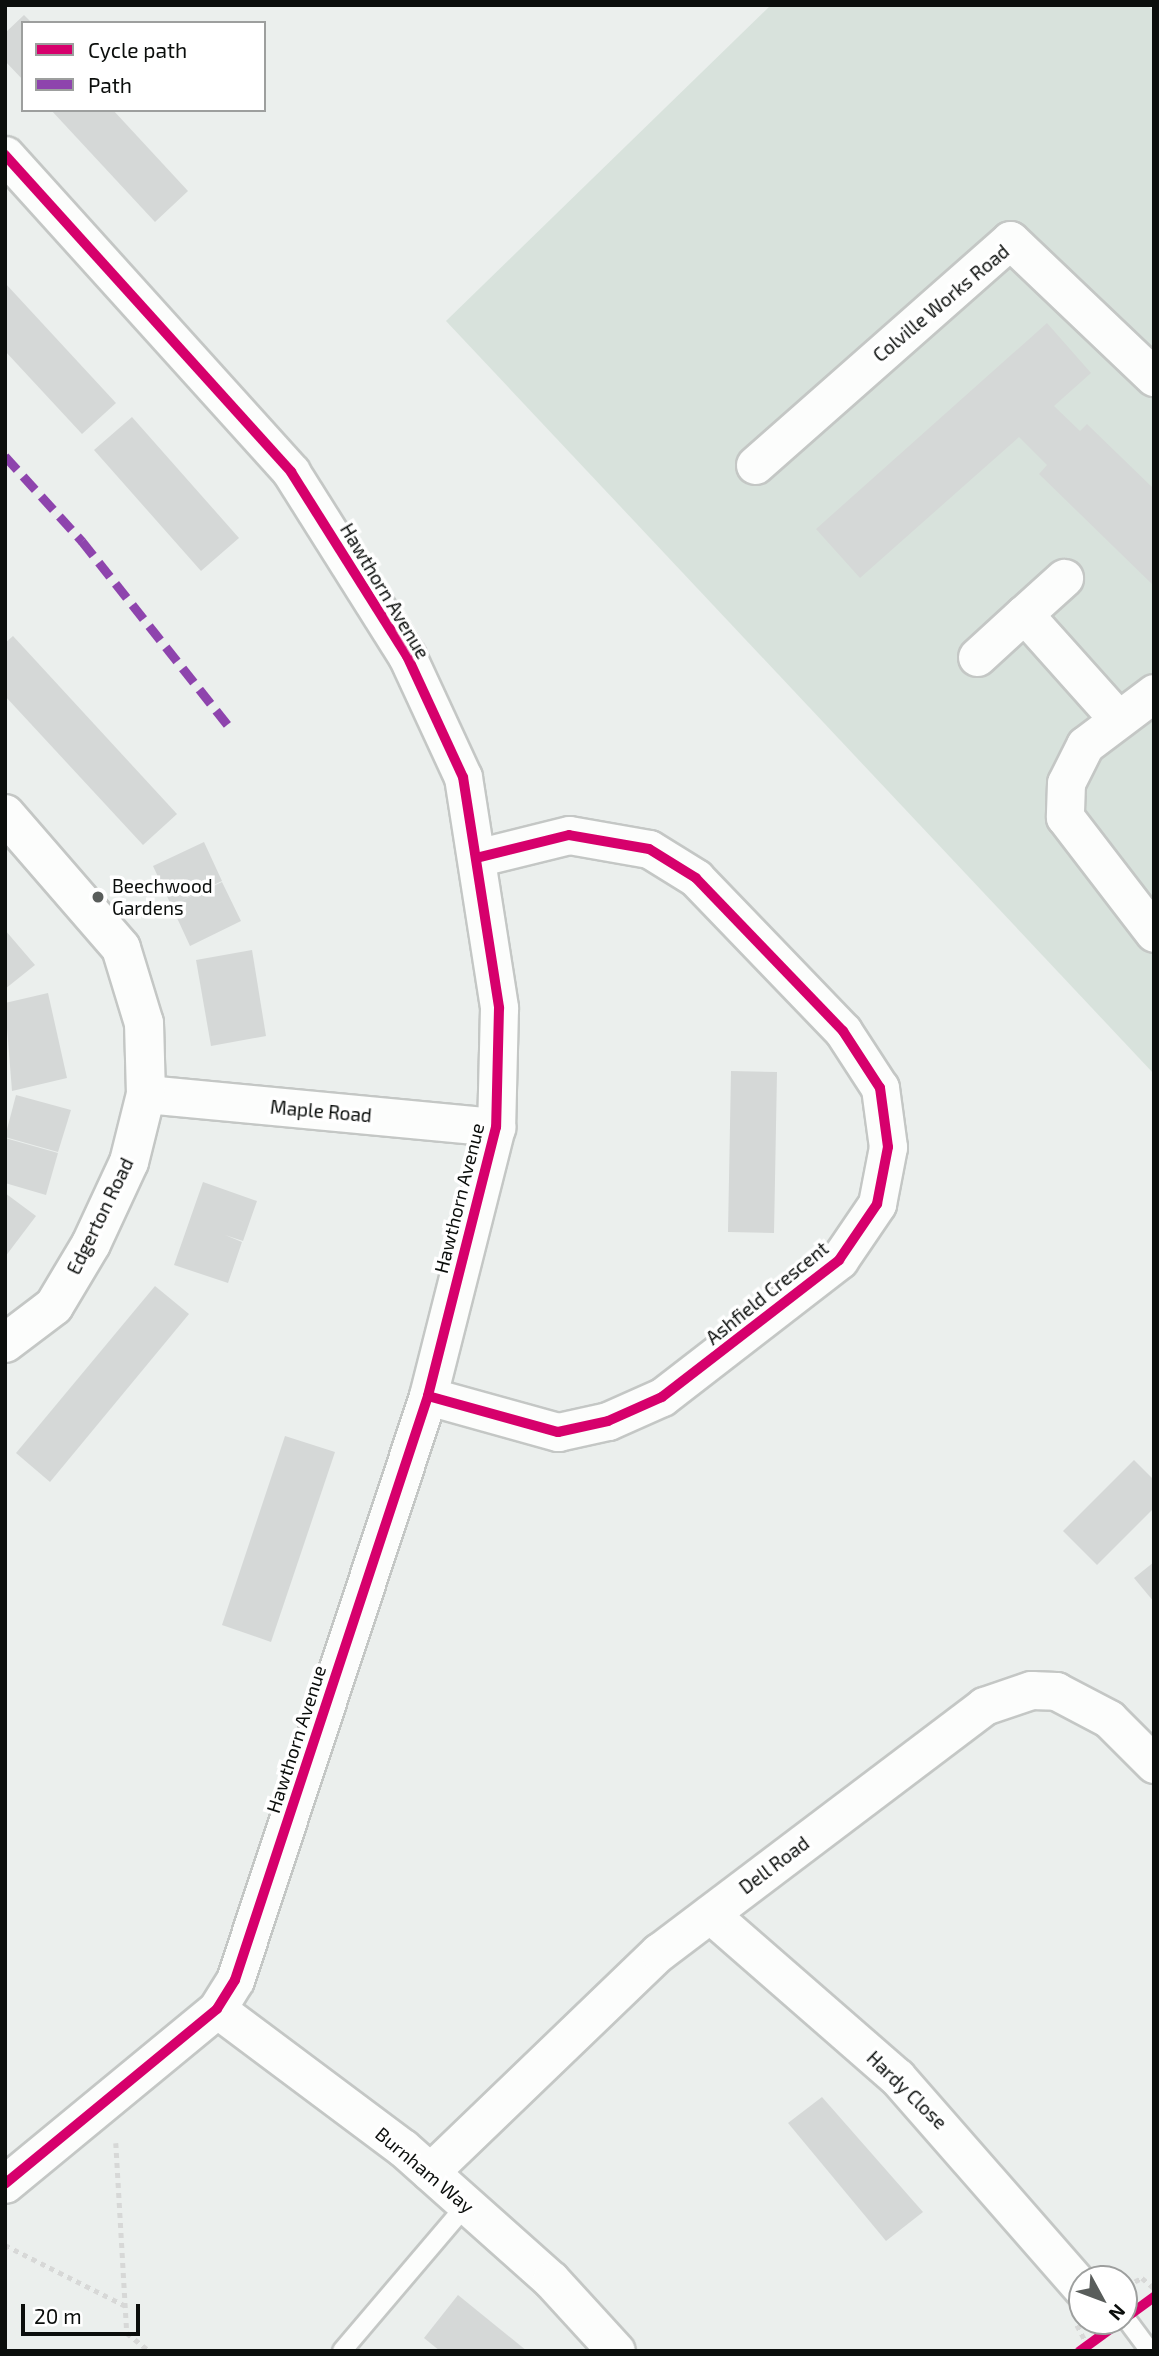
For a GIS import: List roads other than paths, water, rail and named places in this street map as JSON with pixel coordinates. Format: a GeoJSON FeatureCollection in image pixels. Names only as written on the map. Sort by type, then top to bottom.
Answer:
{"type":"FeatureCollection","features":[{"type":"Feature","properties":{"kind":"street","name":"Hawthorn Avenue"},"geometry":{"type":"LineString","coordinates":[[5,155],[291,472],[407,656],[463,777],[480,858],[499,1008],[496,1127],[428,1396],[235,1980],[217,2008],[5,2184]]}},
{"type":"Feature","properties":{"kind":"street","name":"Colville Works Road"},"geometry":{"type":"LineString","coordinates":[[755,465],[1010,240],[1154,377]]}},
{"type":"Feature","properties":{"kind":"street"},"geometry":{"type":"LineString","coordinates":[[978,657],[1064,578]]}},
{"type":"Feature","properties":{"kind":"street"},"geometry":{"type":"LineString","coordinates":[[1024,614],[1117,718]]}},
{"type":"Feature","properties":{"kind":"street"},"geometry":{"type":"LineString","coordinates":[[1154,693],[1117,718],[1085,745],[1066,783],[1065,817],[1154,933]]}},
{"type":"Feature","properties":{"kind":"street","name":"Edgerton Road"},"geometry":{"type":"LineString","coordinates":[[5,814],[121,948],[144,1023],[146,1094],[129,1162],[91,1244],[54,1306],[5,1343]]}},
{"type":"Feature","properties":{"kind":"street","name":"Ashfield Crescent"},"geometry":{"type":"LineString","coordinates":[[428,1396],[558,1432],[608,1420],[662,1397],[839,1260],[877,1204],[888,1147],[880,1088],[844,1031],[696,878],[649,849],[569,835],[480,858]]}},
{"type":"Feature","properties":{"kind":"street","name":"Maple Road"},"geometry":{"type":"LineString","coordinates":[[146,1094],[496,1127]]}},
{"type":"Feature","properties":{"kind":"street","name":"Dell Road"},"geometry":{"type":"LineString","coordinates":[[430,2172],[659,1952],[984,1706],[1006,1696],[1056,1691],[1084,1703],[1154,1764]]}},
{"type":"Feature","properties":{"kind":"street","name":"Hardy Close"},"geometry":{"type":"LineString","coordinates":[[710,1914],[897,2077],[1068,2272]]}},
{"type":"Feature","properties":{"kind":"street","name":"Burnham Way"},"geometry":{"type":"LineString","coordinates":[[217,2008],[430,2172],[467,2204],[616,2351]]}},
{"type":"Feature","properties":{"kind":"lane"},"geometry":{"type":"LineString","coordinates":[[342,2351],[467,2204]]}},
{"type":"Feature","properties":{"kind":"lane"},"geometry":{"type":"LineString","coordinates":[[1138,2335],[1150,2351]]}},
{"type":"Feature","properties":{"kind":"place","name":"Beechwood Gardens"},"geometry":{"type":"Point","coordinates":[98,897]}}]}
